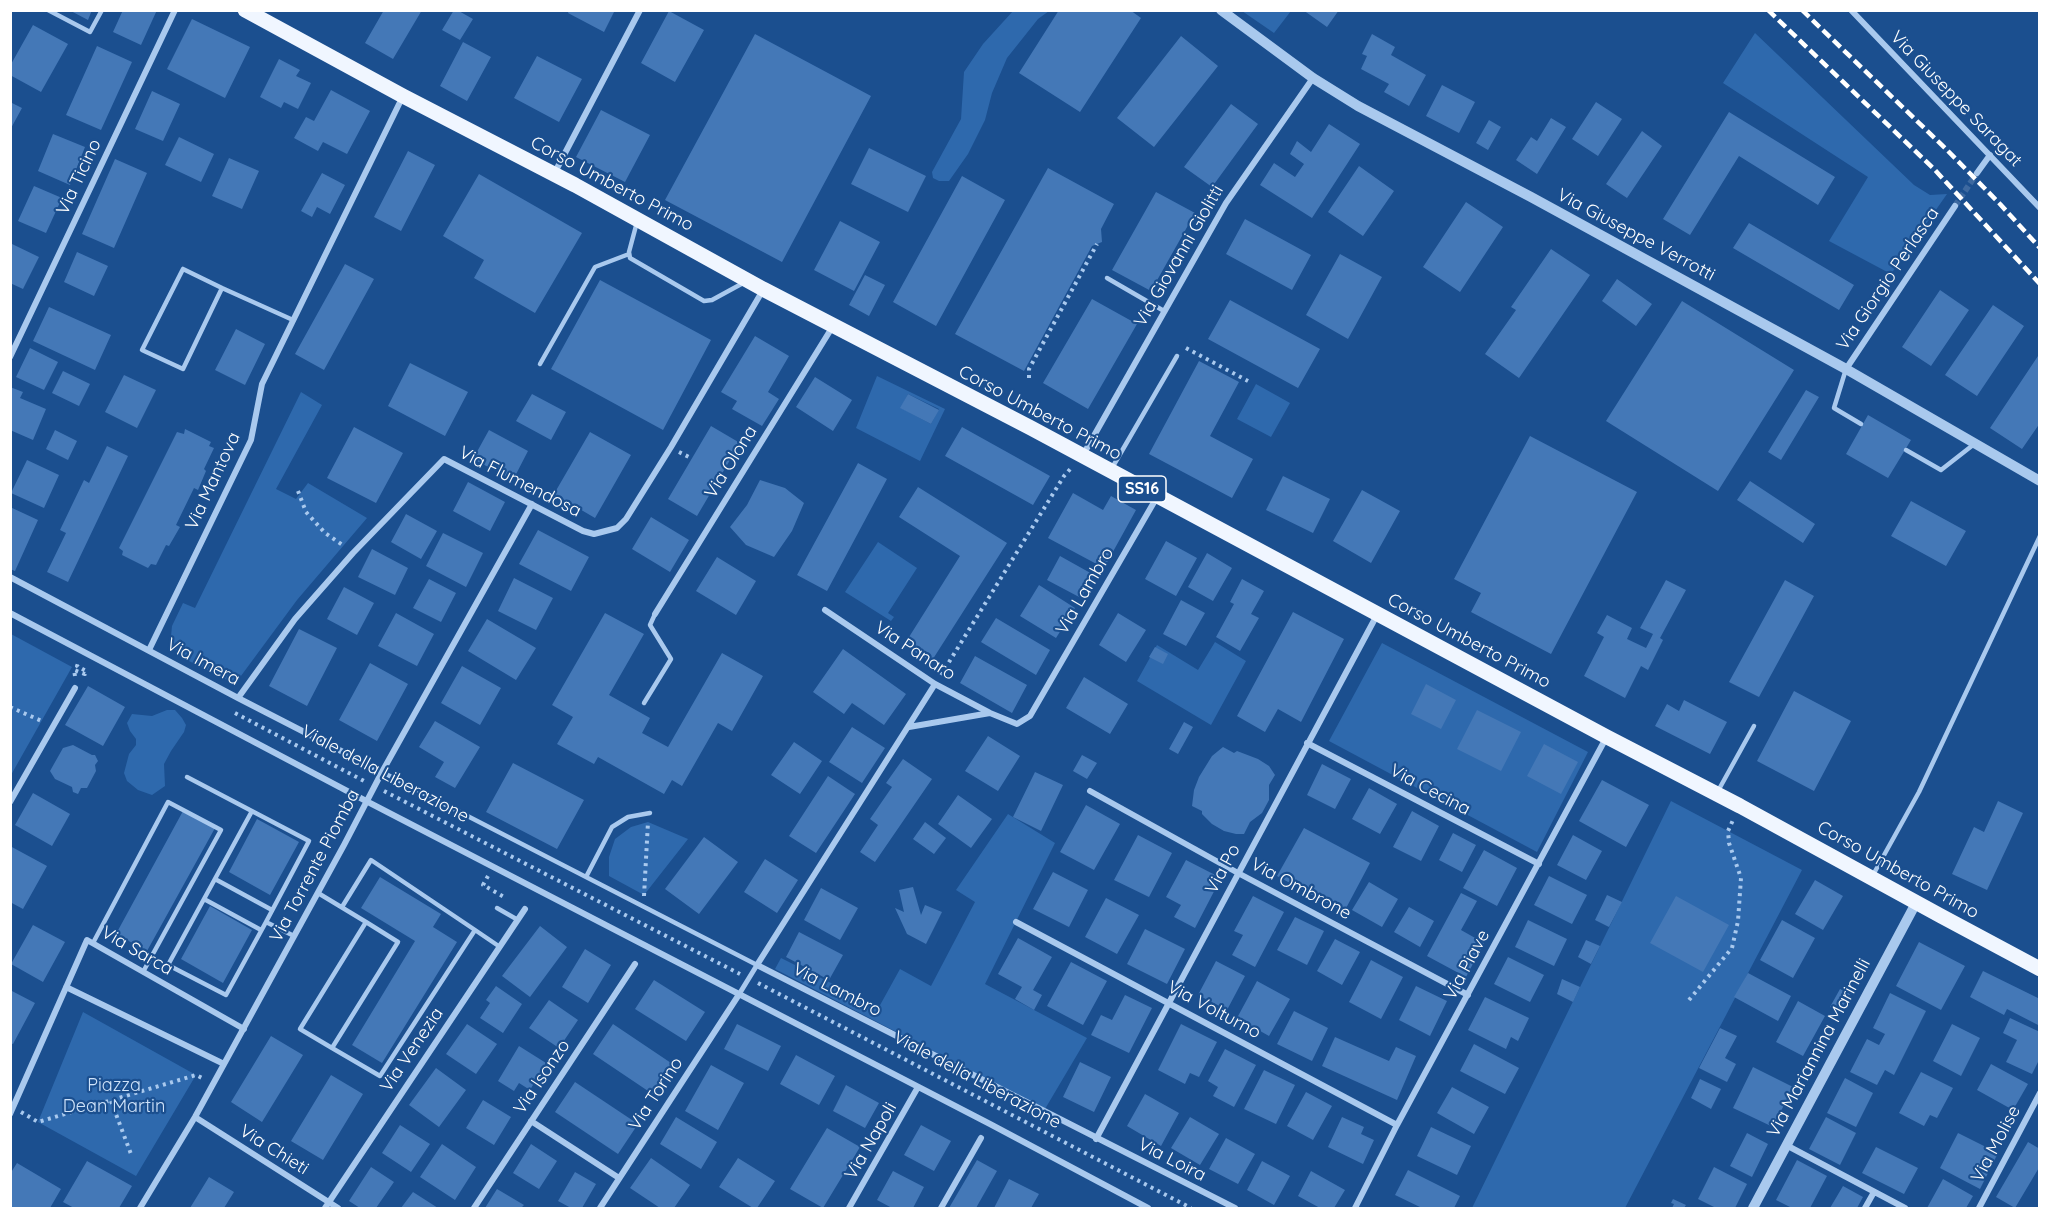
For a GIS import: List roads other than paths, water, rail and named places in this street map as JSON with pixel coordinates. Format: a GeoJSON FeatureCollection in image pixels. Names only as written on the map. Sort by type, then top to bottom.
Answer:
{"type":"FeatureCollection","features":[{"type":"Feature","properties":{"kind":"main road","name":"Corso Umberto Primo"},"geometry":{"type":"LineString","coordinates":[[245,10],[403,96],[554,174],[833,326],[1740,806],[2040,969]]}},
{"type":"Feature","properties":{"kind":"street","name":"Via Ticino"},"geometry":{"type":"LineString","coordinates":[[10,357],[175,10]]}},
{"type":"Feature","properties":{"kind":"street"},"geometry":{"type":"LineString","coordinates":[[554,174],[640,10]]}},
{"type":"Feature","properties":{"kind":"street","name":"Via Giuseppe Verrotti"},"geometry":{"type":"LineString","coordinates":[[1221,10],[1313,78],[1391,124],[1531,197],[1846,369],[2040,482]]}},
{"type":"Feature","properties":{"kind":"street","name":"Via Giuseppe Saragat"},"geometry":{"type":"LineString","coordinates":[[1851,10],[2040,208]]}},
{"type":"Feature","properties":{"kind":"street","name":"Via Giovanni Giolitti"},"geometry":{"type":"LineString","coordinates":[[1082,456],[1226,203],[1313,78]]}},
{"type":"Feature","properties":{"kind":"street","name":"Via Mantova"},"geometry":{"type":"LineString","coordinates":[[149,650],[251,440],[262,384],[403,96]]}},
{"type":"Feature","properties":{"kind":"street"},"geometry":{"type":"LineString","coordinates":[[1977,173],[1990,155]]}},
{"type":"Feature","properties":{"kind":"street","name":"Via Giorgio Perlasca"},"geometry":{"type":"LineString","coordinates":[[1846,369],[1955,206]]}},
{"type":"Feature","properties":{"kind":"street","name":"Via Flumendosa"},"geometry":{"type":"LineString","coordinates":[[238,698],[295,619],[353,553],[444,459],[583,531],[594,534],[617,528],[626,519],[671,447],[764,289]]}},
{"type":"Feature","properties":{"kind":"street","name":"Via Olona"},"geometry":{"type":"LineString","coordinates":[[655,614],[833,326]]}},
{"type":"Feature","properties":{"kind":"street","name":"Via Lambro"},"geometry":{"type":"LineString","coordinates":[[990,713],[1017,724],[1030,716],[1158,497]]}},
{"type":"Feature","properties":{"kind":"street","name":"Via Torrente Piomba"},"geometry":{"type":"LineString","coordinates":[[140,1209],[195,1117],[368,802],[382,772],[531,504]]}},
{"type":"Feature","properties":{"kind":"street","name":"Via Imera"},"geometry":{"type":"LineString","coordinates":[[10,577],[382,772]]}},
{"type":"Feature","properties":{"kind":"street","name":"Via Panaro"},"geometry":{"type":"LineString","coordinates":[[825,610],[935,684],[990,713]]}},
{"type":"Feature","properties":{"kind":"street","name":"Viale della Liberazione"},"geometry":{"type":"LineString","coordinates":[[10,613],[1148,1209]]}},
{"type":"Feature","properties":{"kind":"street","name":"Via Po"},"geometry":{"type":"LineString","coordinates":[[1096,1139],[1377,614]]}},
{"type":"Feature","properties":{"kind":"street"},"geometry":{"type":"LineString","coordinates":[[738,996],[935,684]]}},
{"type":"Feature","properties":{"kind":"street"},"geometry":{"type":"LineString","coordinates":[[10,802],[75,688]]}},
{"type":"Feature","properties":{"kind":"street"},"geometry":{"type":"LineString","coordinates":[[909,727],[990,713]]}},
{"type":"Feature","properties":{"kind":"street","name":"Via Piave"},"geometry":{"type":"LineString","coordinates":[[1355,1209],[1397,1125],[1607,737]]}},
{"type":"Feature","properties":{"kind":"street","name":"Via Cecina"},"geometry":{"type":"LineString","coordinates":[[1307,743],[1539,864]]}},
{"type":"Feature","properties":{"kind":"street","name":"Via Ombrone"},"geometry":{"type":"LineString","coordinates":[[1090,791],[1238,873],[1468,995]]}},
{"type":"Feature","properties":{"kind":"street","name":"Via Mariannina Marinelli"},"geometry":{"type":"LineString","coordinates":[[1753,1209],[1916,903]]}},
{"type":"Feature","properties":{"kind":"street","name":"Via Venezia"},"geometry":{"type":"LineString","coordinates":[[327,1206],[525,909]]}},
{"type":"Feature","properties":{"kind":"street","name":"Via Volturno"},"geometry":{"type":"LineString","coordinates":[[1016,922],[1397,1125]]}},
{"type":"Feature","properties":{"kind":"street","name":"Via Sarca"},"geometry":{"type":"LineString","coordinates":[[12,1111],[66,987],[90,941],[243,1029]]}},
{"type":"Feature","properties":{"kind":"street","name":"Via Isonzo"},"geometry":{"type":"LineString","coordinates":[[474,1209],[635,964]]}},
{"type":"Feature","properties":{"kind":"street","name":"Via Lambro"},"geometry":{"type":"LineString","coordinates":[[757,965],[1096,1139]]}},
{"type":"Feature","properties":{"kind":"street"},"geometry":{"type":"LineString","coordinates":[[66,987],[224,1064]]}},
{"type":"Feature","properties":{"kind":"street","name":"Via Torino"},"geometry":{"type":"LineString","coordinates":[[600,1209],[738,996]]}},
{"type":"Feature","properties":{"kind":"street","name":"Via Napoli"},"geometry":{"type":"LineString","coordinates":[[849,1209],[918,1088]]}},
{"type":"Feature","properties":{"kind":"street","name":"Via Molise"},"geometry":{"type":"LineString","coordinates":[[1979,1209],[2040,1093]]}},
{"type":"Feature","properties":{"kind":"street","name":"Via Chieti"},"geometry":{"type":"LineString","coordinates":[[195,1117],[327,1206],[338,1209]]}},
{"type":"Feature","properties":{"kind":"street"},"geometry":{"type":"LineString","coordinates":[[531,1121],[619,1178]]}},
{"type":"Feature","properties":{"kind":"street"},"geometry":{"type":"LineString","coordinates":[[940,1209],[981,1138]]}},
{"type":"Feature","properties":{"kind":"street","name":"Via Loira"},"geometry":{"type":"LineString","coordinates":[[1096,1139],[1235,1209]]}},
{"type":"Feature","properties":{"kind":"street"},"geometry":{"type":"LineString","coordinates":[[1786,1144],[1905,1209]]}},
{"type":"Feature","properties":{"kind":"street"},"geometry":{"type":"LineString","coordinates":[[1865,1209],[1874,1192]]}},
{"type":"Feature","properties":{"kind":"lane"},"geometry":{"type":"LineString","coordinates":[[48,10],[90,32],[102,10]]}},
{"type":"Feature","properties":{"kind":"lane"},"geometry":{"type":"LineString","coordinates":[[638,220],[629,254],[630,258],[704,301],[712,300],[747,280]]}},
{"type":"Feature","properties":{"kind":"lane"},"geometry":{"type":"LineString","coordinates":[[540,364],[595,267],[629,254]]}},
{"type":"Feature","properties":{"kind":"lane"},"geometry":{"type":"LineString","coordinates":[[222,288],[183,369],[142,350],[183,269],[293,320]]}},
{"type":"Feature","properties":{"kind":"lane"},"geometry":{"type":"LineString","coordinates":[[1107,278],[1164,311]]}},
{"type":"Feature","properties":{"kind":"lane"},"geometry":{"type":"LineString","coordinates":[[1110,472],[1176,356]]}},
{"type":"Feature","properties":{"kind":"lane"},"geometry":{"type":"LineString","coordinates":[[1846,369],[1834,408],[1861,424]]}},
{"type":"Feature","properties":{"kind":"lane"},"geometry":{"type":"LineString","coordinates":[[1906,450],[1941,470],[1974,444]]}},
{"type":"Feature","properties":{"kind":"lane"},"geometry":{"type":"LineString","coordinates":[[1871,878],[1919,792],[2040,536]]}},
{"type":"Feature","properties":{"kind":"lane"},"geometry":{"type":"LineString","coordinates":[[644,703],[671,659],[650,625],[655,614]]}},
{"type":"Feature","properties":{"kind":"lane"},"geometry":{"type":"LineString","coordinates":[[1717,794],[1754,726]]}},
{"type":"Feature","properties":{"kind":"lane","name":"Via Lambro"},"geometry":{"type":"LineString","coordinates":[[382,772],[757,965]]}},
{"type":"Feature","properties":{"kind":"lane"},"geometry":{"type":"LineString","coordinates":[[187,777],[252,811],[309,841],[226,995],[168,964],[252,811]]}},
{"type":"Feature","properties":{"kind":"lane"},"geometry":{"type":"LineString","coordinates":[[90,941],[168,802],[221,830],[143,972]]}},
{"type":"Feature","properties":{"kind":"lane"},"geometry":{"type":"LineString","coordinates":[[586,877],[612,827],[628,817],[650,813]]}},
{"type":"Feature","properties":{"kind":"lane"},"geometry":{"type":"LineString","coordinates":[[342,907],[371,860],[500,947]]}},
{"type":"Feature","properties":{"kind":"lane"},"geometry":{"type":"LineString","coordinates":[[215,879],[272,910]]}},
{"type":"Feature","properties":{"kind":"lane"},"geometry":{"type":"LineString","coordinates":[[318,893],[398,942],[332,1048]]}},
{"type":"Feature","properties":{"kind":"lane"},"geometry":{"type":"LineString","coordinates":[[204,899],[261,930]]}},
{"type":"Feature","properties":{"kind":"lane"},"geometry":{"type":"LineString","coordinates":[[497,908],[518,920]]}},
{"type":"Feature","properties":{"kind":"lane"},"geometry":{"type":"LineString","coordinates":[[266,922],[294,936]]}},
{"type":"Feature","properties":{"kind":"lane"},"geometry":{"type":"LineString","coordinates":[[366,922],[300,1029],[380,1076],[475,930]]}},
{"type":"Feature","properties":{"kind":"tunnel"},"geometry":{"type":"LineString","coordinates":[[1955,206],[1977,173]]}},
{"type":"Feature","properties":{"kind":"railway"},"geometry":{"type":"LineString","coordinates":[[1768,10],[1934,169],[2040,284]]}},
{"type":"Feature","properties":{"kind":"railway"},"geometry":{"type":"LineString","coordinates":[[1802,10],[1946,149],[2040,248]]}},
{"type":"Feature","properties":{"kind":"park label","name":"Piazza Dean Martin"},"geometry":{"type":"Point","coordinates":[114,1096]}}]}
